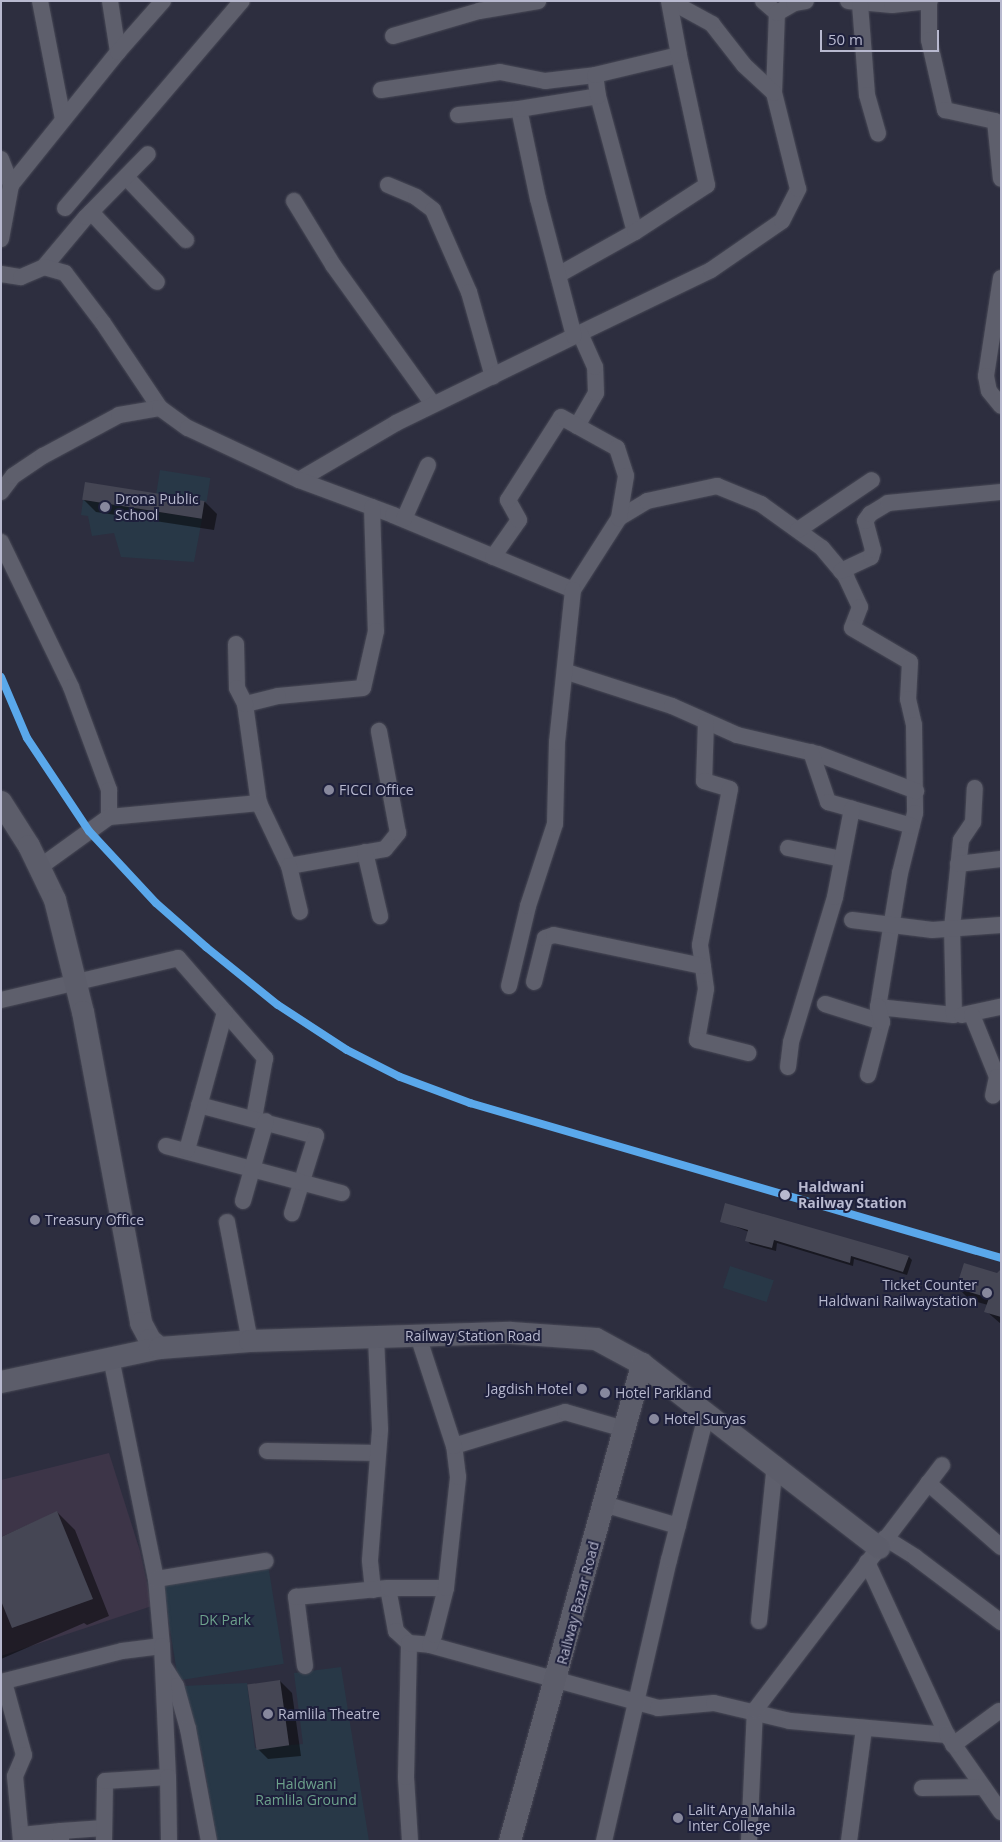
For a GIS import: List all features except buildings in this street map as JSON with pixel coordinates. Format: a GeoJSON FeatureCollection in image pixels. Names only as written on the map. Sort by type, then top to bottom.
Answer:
{"type":"FeatureCollection","features":[{"type":"Feature","properties":{"kind":"street"},"geometry":{"type":"LineString","coordinates":[[40,1],[63,119]]}},
{"type":"Feature","properties":{"kind":"street"},"geometry":{"type":"LineString","coordinates":[[110,1],[118,52]]}},
{"type":"Feature","properties":{"kind":"street"},"geometry":{"type":"LineString","coordinates":[[1,239],[11,184],[118,52],[163,1]]}},
{"type":"Feature","properties":{"kind":"street"},"geometry":{"type":"LineString","coordinates":[[65,208],[242,1]]}},
{"type":"Feature","properties":{"kind":"street"},"geometry":{"type":"LineString","coordinates":[[393,36],[479,11],[538,1]]}},
{"type":"Feature","properties":{"kind":"street"},"geometry":{"type":"LineString","coordinates":[[670,1],[712,24],[744,65],[774,93]]}},
{"type":"Feature","properties":{"kind":"street"},"geometry":{"type":"LineString","coordinates":[[558,275],[635,232],[708,186],[679,54],[670,1]]}},
{"type":"Feature","properties":{"kind":"street"},"geometry":{"type":"LineString","coordinates":[[763,1],[782,7],[806,1]]}},
{"type":"Feature","properties":{"kind":"street"},"geometry":{"type":"LineString","coordinates":[[878,133],[867,95],[854,3],[929,1],[929,40],[945,110],[995,121],[1001,179]]}},
{"type":"Feature","properties":{"kind":"street"},"geometry":{"type":"LineString","coordinates":[[299,480],[433,404],[493,377],[711,270],[782,222],[798,189],[774,93],[782,7]]}},
{"type":"Feature","properties":{"kind":"street"},"geometry":{"type":"LineString","coordinates":[[381,90],[500,72],[545,81],[595,75],[679,54]]}},
{"type":"Feature","properties":{"kind":"street"},"geometry":{"type":"LineString","coordinates":[[595,75],[598,96],[635,232]]}},
{"type":"Feature","properties":{"kind":"street"},"geometry":{"type":"LineString","coordinates":[[458,116],[519,109],[598,96]]}},
{"type":"Feature","properties":{"kind":"street"},"geometry":{"type":"LineString","coordinates":[[519,109],[558,275],[577,335],[595,367],[596,393],[577,426]]}},
{"type":"Feature","properties":{"kind":"street"},"geometry":{"type":"LineString","coordinates":[[1,274],[21,277],[44,268],[91,212],[148,154]]}},
{"type":"Feature","properties":{"kind":"street"},"geometry":{"type":"LineString","coordinates":[[1,159],[11,184]]}},
{"type":"Feature","properties":{"kind":"street"},"geometry":{"type":"LineString","coordinates":[[126,177],[186,240]]}},
{"type":"Feature","properties":{"kind":"street"},"geometry":{"type":"LineString","coordinates":[[388,185],[416,197],[433,210],[470,292],[493,377]]}},
{"type":"Feature","properties":{"kind":"street"},"geometry":{"type":"LineString","coordinates":[[294,201],[333,265],[433,404]]}},
{"type":"Feature","properties":{"kind":"street"},"geometry":{"type":"LineString","coordinates":[[91,212],[157,282]]}},
{"type":"Feature","properties":{"kind":"street"},"geometry":{"type":"LineString","coordinates":[[44,268],[65,273],[103,323],[160,408],[188,428],[299,480],[404,519],[574,590]]}},
{"type":"Feature","properties":{"kind":"street"},"geometry":{"type":"LineString","coordinates":[[1001,278],[986,376],[989,391],[1001,406]]}},
{"type":"Feature","properties":{"kind":"street"},"geometry":{"type":"LineString","coordinates":[[1,492],[13,476],[43,456],[94,428],[119,415],[160,408]]}},
{"type":"Feature","properties":{"kind":"street"},"geometry":{"type":"LineString","coordinates":[[493,556],[519,520],[508,500],[561,417],[617,448],[626,476],[619,518],[574,590],[567,672],[557,742],[555,824],[528,906],[509,986]]}},
{"type":"Feature","properties":{"kind":"street"},"geometry":{"type":"LineString","coordinates":[[404,519],[428,465]]}},
{"type":"Feature","properties":{"kind":"street"},"geometry":{"type":"LineString","coordinates":[[798,530],[872,480]]}},
{"type":"Feature","properties":{"kind":"street"},"geometry":{"type":"LineString","coordinates":[[619,518],[647,501],[717,486],[761,504],[822,548],[841,571],[858,596],[860,607],[852,628],[910,662],[908,699],[914,725],[916,790],[912,826],[892,923],[880,1015],[868,1075]]}},
{"type":"Feature","properties":{"kind":"street"},"geometry":{"type":"LineString","coordinates":[[841,571],[871,557],[873,550],[865,521],[870,514],[888,503],[1001,492]]}},
{"type":"Feature","properties":{"kind":"street"},"geometry":{"type":"LineString","coordinates":[[245,704],[278,696],[363,688],[376,631],[372,507]]}},
{"type":"Feature","properties":{"kind":"street"},"geometry":{"type":"LineString","coordinates":[[1,542],[71,687],[95,748],[109,790],[109,817]]}},
{"type":"Feature","properties":{"kind":"street"},"geometry":{"type":"LineString","coordinates":[[236,644],[237,688],[245,704],[259,803],[289,866],[300,912]]}},
{"type":"Feature","properties":{"kind":"street"},"geometry":{"type":"LineString","coordinates":[[567,672],[672,706],[737,735],[810,752],[916,790]]}},
{"type":"Feature","properties":{"kind":"street"},"geometry":{"type":"LineString","coordinates":[[706,722],[704,781],[730,789],[700,945],[706,990],[697,1040],[748,1052]]}},
{"type":"Feature","properties":{"kind":"street"},"geometry":{"type":"LineString","coordinates":[[289,866],[385,849],[398,833],[379,731]]}},
{"type":"Feature","properties":{"kind":"street"},"geometry":{"type":"LineString","coordinates":[[810,752],[828,802],[912,826]]}},
{"type":"Feature","properties":{"kind":"street"},"geometry":{"type":"LineString","coordinates":[[954,1015],[952,928],[961,840],[974,822],[975,788]]}},
{"type":"Feature","properties":{"kind":"street"},"geometry":{"type":"LineString","coordinates":[[40,867],[109,817],[259,803]]}},
{"type":"Feature","properties":{"kind":"street"},"geometry":{"type":"LineString","coordinates":[[3,808],[40,867],[54,900],[83,1012],[141,1323],[150,1340],[160,1348]]}},
{"type":"Feature","properties":{"kind":"street"},"geometry":{"type":"LineString","coordinates":[[788,1067],[791,1042],[835,897],[852,809]]}},
{"type":"Feature","properties":{"kind":"street"},"geometry":{"type":"LineString","coordinates":[[788,848],[842,859]]}},
{"type":"Feature","properties":{"kind":"street"},"geometry":{"type":"LineString","coordinates":[[365,852],[380,916]]}},
{"type":"Feature","properties":{"kind":"street"},"geometry":{"type":"LineString","coordinates":[[958,864],[1001,859]]}},
{"type":"Feature","properties":{"kind":"street"},"geometry":{"type":"LineString","coordinates":[[852,920],[892,923],[932,930],[1001,924]]}},
{"type":"Feature","properties":{"kind":"street"},"geometry":{"type":"LineString","coordinates":[[534,982],[545,938],[554,935],[703,966]]}},
{"type":"Feature","properties":{"kind":"street"},"geometry":{"type":"LineString","coordinates":[[1,1000],[74,981],[178,958],[265,1058],[260,1119],[252,1168],[243,1201]]}},
{"type":"Feature","properties":{"kind":"street"},"geometry":{"type":"LineString","coordinates":[[825,1004],[880,1015],[972,1015],[1001,1007]]}},
{"type":"Feature","properties":{"kind":"street"},"geometry":{"type":"LineString","coordinates":[[187,1150],[225,1012]]}},
{"type":"Feature","properties":{"kind":"street"},"geometry":{"type":"LineString","coordinates":[[972,1015],[997,1077],[993,1096]]}},
{"type":"Feature","properties":{"kind":"street"},"geometry":{"type":"LineString","coordinates":[[199,1105],[260,1119],[316,1136],[292,1213]]}},
{"type":"Feature","properties":{"kind":"street"},"geometry":{"type":"LineString","coordinates":[[166,1146],[187,1150],[300,1183],[342,1192]]}},
{"type":"Feature","properties":{"kind":"street"},"geometry":{"type":"LineString","coordinates":[[227,1222],[250,1341]]}},
{"type":"Feature","properties":{"kind":"street","name":"Railway Station Road"},"geometry":{"type":"LineString","coordinates":[[1,1382],[160,1348],[250,1341],[511,1333],[596,1339],[642,1364],[707,1412],[774,1464],[877,1549]]}},
{"type":"Feature","properties":{"kind":"street"},"geometry":{"type":"LineString","coordinates":[[418,1336],[454,1446],[458,1477],[446,1588],[430,1645]]}},
{"type":"Feature","properties":{"kind":"street"},"geometry":{"type":"LineString","coordinates":[[376,1337],[378,1454],[370,1560],[396,1631],[410,1643],[430,1645],[658,1708],[714,1703],[756,1710],[790,1721],[864,1728],[950,1740],[999,1711]]}},
{"type":"Feature","properties":{"kind":"street"},"geometry":{"type":"LineString","coordinates":[[111,1358],[156,1579],[162,1646],[169,1841]]}},
{"type":"Feature","properties":{"kind":"street","name":"Railway Bazar Road"},"geometry":{"type":"LineString","coordinates":[[510,1841],[557,1679],[642,1364]]}},
{"type":"Feature","properties":{"kind":"street"},"geometry":{"type":"LineString","coordinates":[[454,1446],[566,1412],[624,1428]]}},
{"type":"Feature","properties":{"kind":"street"},"geometry":{"type":"LineString","coordinates":[[604,1841],[635,1703],[707,1412]]}},
{"type":"Feature","properties":{"kind":"street"},"geometry":{"type":"LineString","coordinates":[[267,1451],[378,1454]]}},
{"type":"Feature","properties":{"kind":"street"},"geometry":{"type":"LineString","coordinates":[[759,1621],[774,1464]]}},
{"type":"Feature","properties":{"kind":"street"},"geometry":{"type":"LineString","coordinates":[[749,1841],[756,1710],[942,1465]]}},
{"type":"Feature","properties":{"kind":"street"},"geometry":{"type":"LineString","coordinates":[[928,1483],[1001,1547]]}},
{"type":"Feature","properties":{"kind":"street"},"geometry":{"type":"LineString","coordinates":[[604,1504],[678,1526]]}},
{"type":"Feature","properties":{"kind":"street"},"geometry":{"type":"LineString","coordinates":[[877,1549],[915,1557],[1001,1622]]}},
{"type":"Feature","properties":{"kind":"street"},"geometry":{"type":"LineString","coordinates":[[877,1549],[950,1740],[1001,1812]]}},
{"type":"Feature","properties":{"kind":"street"},"geometry":{"type":"LineString","coordinates":[[156,1579],[266,1561]]}},
{"type":"Feature","properties":{"kind":"street"},"geometry":{"type":"LineString","coordinates":[[306,1666],[296,1597],[381,1589],[446,1588]]}},
{"type":"Feature","properties":{"kind":"street"},"geometry":{"type":"LineString","coordinates":[[410,1643],[406,1777],[410,1841]]}},
{"type":"Feature","properties":{"kind":"street"},"geometry":{"type":"LineString","coordinates":[[162,1646],[122,1651],[3,1682],[24,1755],[15,1776],[21,1838],[104,1834],[106,1781],[168,1777]]}},
{"type":"Feature","properties":{"kind":"street"},"geometry":{"type":"LineString","coordinates":[[162,1663],[176,1686],[188,1729],[209,1841]]}},
{"type":"Feature","properties":{"kind":"street"},"geometry":{"type":"LineString","coordinates":[[849,1841],[864,1728]]}},
{"type":"Feature","properties":{"kind":"street"},"geometry":{"type":"LineString","coordinates":[[922,1788],[983,1787]]}},
{"type":"Feature","properties":{"kind":"shaded area"},"geometry":{"type":"Polygon","coordinates":[[[109,1453],[140,1551],[152,1606],[1,1656],[1,1480],[109,1453]]]}},
{"type":"Feature","properties":{"kind":"green space"},"geometry":{"type":"Polygon","coordinates":[[[160,470],[210,478],[207,502],[156,494],[160,470]]]}},
{"type":"Feature","properties":{"kind":"green space"},"geometry":{"type":"Polygon","coordinates":[[[83,500],[202,519],[194,562],[121,557],[114,533],[92,536],[88,516],[81,515],[83,500]]]}},
{"type":"Feature","properties":{"kind":"green space"},"geometry":{"type":"Polygon","coordinates":[[[730,1266],[774,1280],[767,1302],[723,1288],[730,1266]]]}},
{"type":"Feature","properties":{"kind":"green space","name":"DK Park"},"geometry":{"type":"Polygon","coordinates":[[[268,1564],[284,1664],[178,1680],[162,1581],[268,1564]]]}},
{"type":"Feature","properties":{"kind":"green space","name":"Haldwani Ramlila Ground"},"geometry":{"type":"Polygon","coordinates":[[[341,1667],[369,1841],[217,1841],[202,1753],[183,1686],[247,1683],[255,1748],[303,1744],[294,1673],[341,1667]]]}},
{"type":"Feature","properties":{"kind":"transit line"},"geometry":{"type":"LineString","coordinates":[[1,677],[27,738],[89,831],[156,903],[206,947],[278,1005],[347,1050],[400,1077],[470,1103],[1001,1258]]}},
{"type":"Feature","properties":{"kind":"place","name":"Drona Public School"},"geometry":{"type":"Point","coordinates":[105,507]}},
{"type":"Feature","properties":{"kind":"place","name":"FICCI Office"},"geometry":{"type":"Point","coordinates":[329,790]}},
{"type":"Feature","properties":{"kind":"place","name":"Haldwani Railway Station"},"geometry":{"type":"Point","coordinates":[785,1195]}},
{"type":"Feature","properties":{"kind":"place","name":"Treasury Office"},"geometry":{"type":"Point","coordinates":[35,1220]}},
{"type":"Feature","properties":{"kind":"place","name":"Ticket Counter Haldwani Railwaystation"},"geometry":{"type":"Point","coordinates":[987,1293]}},
{"type":"Feature","properties":{"kind":"place","name":"Jagdish Hotel"},"geometry":{"type":"Point","coordinates":[582,1389]}},
{"type":"Feature","properties":{"kind":"place","name":"Hotel Parkland"},"geometry":{"type":"Point","coordinates":[605,1393]}},
{"type":"Feature","properties":{"kind":"place","name":"Hotel Suryas"},"geometry":{"type":"Point","coordinates":[654,1419]}},
{"type":"Feature","properties":{"kind":"place","name":"Ramlila Theatre"},"geometry":{"type":"Point","coordinates":[268,1714]}},
{"type":"Feature","properties":{"kind":"place","name":"Lalit Arya Mahila Inter College"},"geometry":{"type":"Point","coordinates":[678,1818]}}]}
